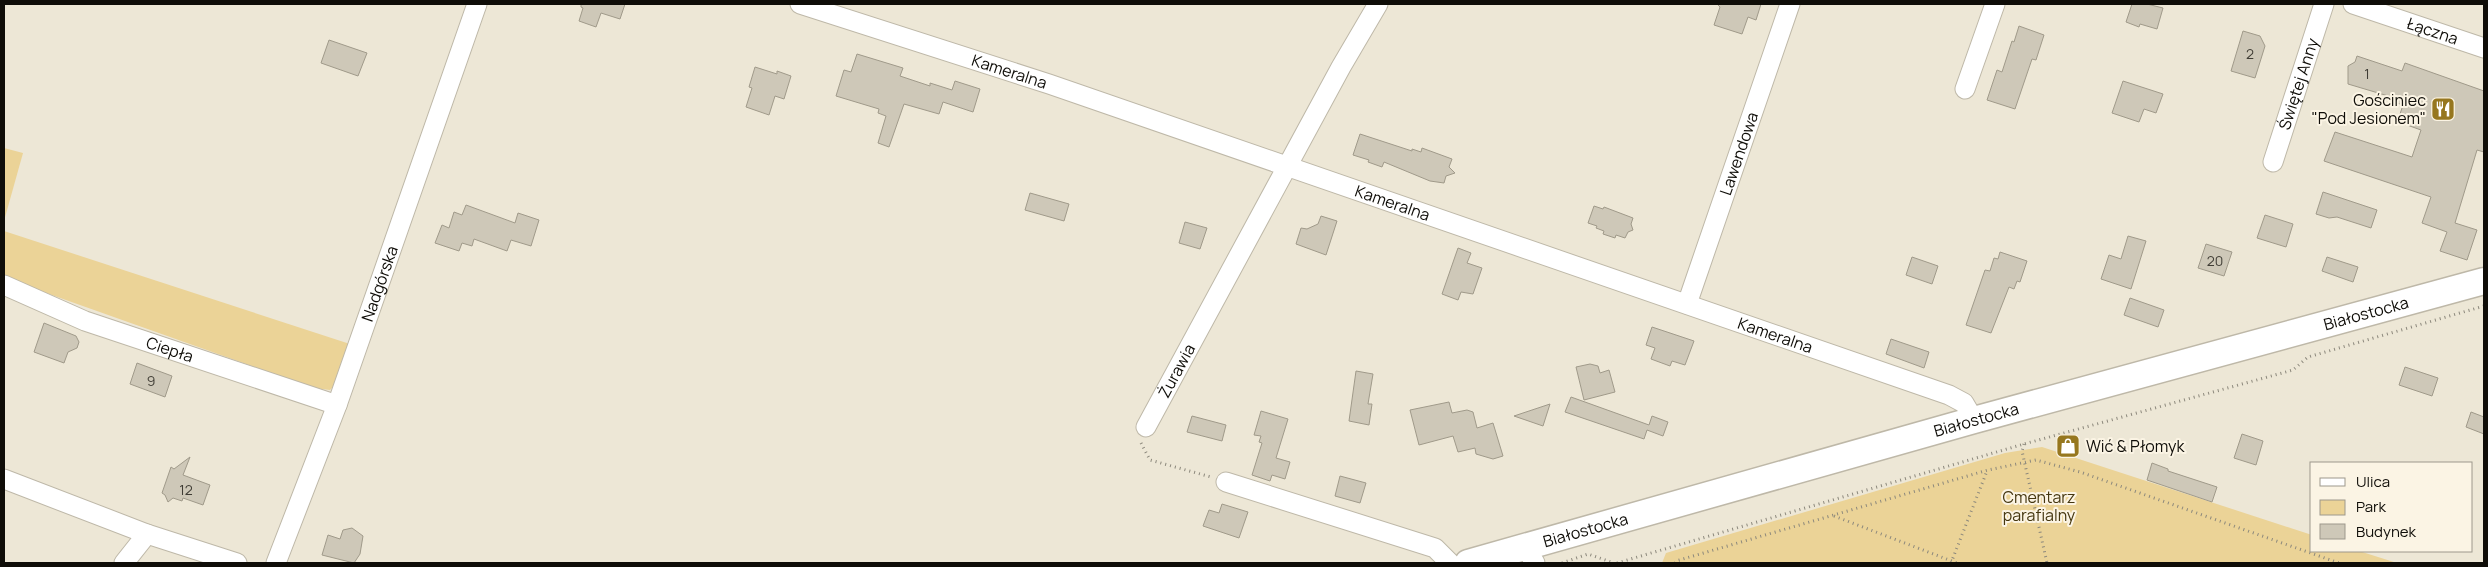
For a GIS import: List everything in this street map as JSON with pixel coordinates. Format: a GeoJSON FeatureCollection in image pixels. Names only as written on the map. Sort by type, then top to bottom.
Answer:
{"type":"FeatureCollection","features":[{"type":"Feature","properties":{"kind":"street","name":"Nadgórska"},"geometry":{"type":"LineString","coordinates":[[276,563],[338,405],[477,4]]}},
{"type":"Feature","properties":{"kind":"street","name":"Kameralna"},"geometry":{"type":"LineString","coordinates":[[800,4],[1049,84],[1949,395],[1964,403],[1974,420]]}},
{"type":"Feature","properties":{"kind":"street","name":"Żurawia"},"geometry":{"type":"LineString","coordinates":[[1146,427],[1341,68],[1378,4]]}},
{"type":"Feature","properties":{"kind":"street","name":"Lawendowa"},"geometry":{"type":"LineString","coordinates":[[1687,304],[1790,4]]}},
{"type":"Feature","properties":{"kind":"street"},"geometry":{"type":"LineString","coordinates":[[1965,89],[1995,4]]}},
{"type":"Feature","properties":{"kind":"street","name":"Świętej Anny"},"geometry":{"type":"LineString","coordinates":[[2273,162],[2324,4]]}},
{"type":"Feature","properties":{"kind":"street","name":"Łączna"},"geometry":{"type":"LineString","coordinates":[[2353,4],[2484,48]]}},
{"type":"Feature","properties":{"kind":"street","name":"Białostocka"},"geometry":{"type":"LineString","coordinates":[[1468,563],[1530,556],[1974,420],[2484,281]]}},
{"type":"Feature","properties":{"kind":"street","name":"Ciepła"},"geometry":{"type":"LineString","coordinates":[[4,285],[85,321],[338,405]]}},
{"type":"Feature","properties":{"kind":"street"},"geometry":{"type":"LineString","coordinates":[[4,480],[147,534],[237,563]]}},
{"type":"Feature","properties":{"kind":"street"},"geometry":{"type":"LineString","coordinates":[[1226,482],[1435,548],[1450,563]]}},
{"type":"Feature","properties":{"kind":"street"},"geometry":{"type":"LineString","coordinates":[[124,563],[147,534]]}},
{"type":"Feature","properties":{"kind":"path"},"geometry":{"type":"LineString","coordinates":[[1562,563],[1588,554],[1615,563],[2024,444],[2293,370],[2308,357],[2484,306]]}},
{"type":"Feature","properties":{"kind":"path"},"geometry":{"type":"LineString","coordinates":[[1146,427],[1141,444],[1150,460],[1226,482]]}},
{"type":"Feature","properties":{"kind":"path"},"geometry":{"type":"LineString","coordinates":[[2024,444],[2022,451],[2048,563]]}},
{"type":"Feature","properties":{"kind":"path"},"geometry":{"type":"LineString","coordinates":[[1675,563],[1988,470],[2036,460],[2080,472],[2339,563]]}},
{"type":"Feature","properties":{"kind":"path"},"geometry":{"type":"LineString","coordinates":[[1952,562],[1988,470]]}},
{"type":"Feature","properties":{"kind":"path"},"geometry":{"type":"LineString","coordinates":[[1833,516],[1957,563]]}},
{"type":"Feature","properties":{"kind":"green space"},"geometry":{"type":"Polygon","coordinates":[[[4,148],[23,153],[4,221],[4,148]]]}},
{"type":"Feature","properties":{"kind":"green space"},"geometry":{"type":"Polygon","coordinates":[[[4,231],[353,345],[340,380],[330,390],[314,388],[4,278],[4,231]]]}},
{"type":"Feature","properties":{"kind":"green space","name":"Cmentarz parafialny"},"geometry":{"type":"Polygon","coordinates":[[[2042,447],[2310,534],[2310,552],[2362,552],[2397,563],[1662,563],[1666,553],[2005,453],[2042,447]]]}},
{"type":"Feature","properties":{"kind":"building"},"geometry":{"type":"Polygon","coordinates":[[[581,4],[625,4],[620,19],[601,13],[596,27],[579,21],[583,8],[581,4]]]}},
{"type":"Feature","properties":{"kind":"building"},"geometry":{"type":"Polygon","coordinates":[[[1717,4],[1761,4],[1756,20],[1748,17],[1742,34],[1714,25],[1720,7],[1717,4]]]}},
{"type":"Feature","properties":{"kind":"building"},"geometry":{"type":"Polygon","coordinates":[[[2132,4],[2147,4],[2163,8],[2157,29],[2140,24],[2139,27],[2126,22],[2132,4]]]}},
{"type":"Feature","properties":{"kind":"building"},"geometry":{"type":"Polygon","coordinates":[[[2019,26],[2044,35],[2036,60],[2032,59],[2015,109],[1987,100],[1997,70],[2002,72],[2019,26]]]}},
{"type":"Feature","properties":{"kind":"building"},"geometry":{"type":"Polygon","coordinates":[[[2243,31],[2260,36],[2265,46],[2255,78],[2231,71],[2243,31]]]}},
{"type":"Feature","properties":{"kind":"building"},"geometry":{"type":"Polygon","coordinates":[[[329,40],[367,53],[358,76],[321,63],[329,40]]]}},
{"type":"Feature","properties":{"kind":"building"},"geometry":{"type":"Polygon","coordinates":[[[857,54],[903,68],[900,76],[930,86],[930,83],[952,90],[955,81],[980,89],[973,112],[943,102],[939,114],[904,104],[889,147],[878,143],[886,116],[878,113],[879,109],[836,96],[844,70],[851,72],[857,54]]]}},
{"type":"Feature","properties":{"kind":"building"},"geometry":{"type":"Polygon","coordinates":[[[2357,56],[2402,71],[2405,63],[2484,91],[2484,152],[2477,150],[2455,223],[2477,230],[2467,260],[2440,251],[2447,232],[2422,223],[2431,197],[2324,161],[2335,132],[2412,157],[2421,130],[2407,125],[2410,117],[2400,114],[2403,105],[2394,102],[2395,98],[2348,84],[2348,66],[2355,62],[2357,56]]]}},
{"type":"Feature","properties":{"kind":"building"},"geometry":{"type":"Polygon","coordinates":[[[755,67],[791,76],[784,99],[775,96],[769,115],[746,107],[752,88],[749,87],[755,67]]]}},
{"type":"Feature","properties":{"kind":"building"},"geometry":{"type":"Polygon","coordinates":[[[2123,81],[2163,94],[2156,113],[2144,109],[2139,122],[2112,113],[2123,81]]]}},
{"type":"Feature","properties":{"kind":"building"},"geometry":{"type":"Polygon","coordinates":[[[1360,134],[1412,151],[1412,149],[1421,152],[1422,148],[1452,159],[1449,167],[1455,173],[1446,176],[1444,183],[1430,181],[1384,162],[1382,167],[1368,162],[1369,160],[1353,155],[1360,134]]]}},
{"type":"Feature","properties":{"kind":"building"},"geometry":{"type":"Polygon","coordinates":[[[2323,192],[2377,210],[2371,228],[2337,217],[2329,218],[2316,214],[2323,192]]]}},
{"type":"Feature","properties":{"kind":"building"},"geometry":{"type":"Polygon","coordinates":[[[1030,193],[1069,204],[1064,221],[1025,210],[1030,193]]]}},
{"type":"Feature","properties":{"kind":"building"},"geometry":{"type":"Polygon","coordinates":[[[466,205],[515,223],[518,213],[539,220],[531,246],[511,240],[507,251],[474,239],[472,246],[462,243],[459,251],[435,243],[442,225],[449,228],[454,212],[462,215],[466,205]]]}},
{"type":"Feature","properties":{"kind":"building"},"geometry":{"type":"Polygon","coordinates":[[[1594,206],[1603,209],[1604,207],[1633,218],[1631,224],[1633,230],[1628,232],[1625,238],[1616,235],[1615,238],[1603,234],[1604,231],[1588,223],[1594,206]]]}},
{"type":"Feature","properties":{"kind":"building"},"geometry":{"type":"Polygon","coordinates":[[[2265,215],[2293,224],[2286,247],[2257,238],[2265,215]]]}},
{"type":"Feature","properties":{"kind":"building"},"geometry":{"type":"Polygon","coordinates":[[[1321,216],[1337,221],[1326,255],[1296,244],[1301,228],[1307,229],[1318,224],[1321,216]]]}},
{"type":"Feature","properties":{"kind":"building"},"geometry":{"type":"Polygon","coordinates":[[[1185,222],[1207,228],[1200,249],[1179,243],[1185,222]]]}},
{"type":"Feature","properties":{"kind":"building"},"geometry":{"type":"Polygon","coordinates":[[[2128,236],[2146,241],[2131,289],[2101,279],[2109,255],[2121,259],[2128,236]]]}},
{"type":"Feature","properties":{"kind":"building"},"geometry":{"type":"Polygon","coordinates":[[[2206,244],[2232,252],[2224,276],[2198,268],[2206,244]]]}},
{"type":"Feature","properties":{"kind":"building"},"geometry":{"type":"Polygon","coordinates":[[[1458,248],[1471,253],[1467,263],[1482,268],[1473,294],[1461,292],[1458,300],[1442,294],[1458,248]]]}},
{"type":"Feature","properties":{"kind":"building"},"geometry":{"type":"Polygon","coordinates":[[[2000,252],[2027,261],[2020,282],[2017,281],[2014,289],[2009,287],[1991,333],[1966,325],[1985,270],[1990,271],[1994,258],[1998,259],[2000,252]]]}},
{"type":"Feature","properties":{"kind":"building"},"geometry":{"type":"Polygon","coordinates":[[[1912,257],[1938,266],[1932,284],[1906,275],[1912,257]]]}},
{"type":"Feature","properties":{"kind":"building"},"geometry":{"type":"Polygon","coordinates":[[[2327,257],[2358,267],[2353,282],[2322,271],[2327,257]]]}},
{"type":"Feature","properties":{"kind":"building"},"geometry":{"type":"Polygon","coordinates":[[[2130,298],[2164,310],[2158,327],[2124,315],[2130,298]]]}},
{"type":"Feature","properties":{"kind":"building"},"geometry":{"type":"Polygon","coordinates":[[[44,323],[76,336],[79,342],[77,348],[68,352],[64,363],[34,352],[44,323]]]}},
{"type":"Feature","properties":{"kind":"building"},"geometry":{"type":"Polygon","coordinates":[[[1652,327],[1694,341],[1685,365],[1672,361],[1670,366],[1651,359],[1655,348],[1646,345],[1652,327]]]}},
{"type":"Feature","properties":{"kind":"building"},"geometry":{"type":"Polygon","coordinates":[[[1891,339],[1929,352],[1924,368],[1886,354],[1891,339]]]}},
{"type":"Feature","properties":{"kind":"building"},"geometry":{"type":"Polygon","coordinates":[[[137,363],[172,376],[165,397],[130,384],[137,363]]]}},
{"type":"Feature","properties":{"kind":"building"},"geometry":{"type":"Polygon","coordinates":[[[1590,364],[1598,366],[1600,373],[1609,370],[1615,392],[1584,400],[1576,367],[1590,364]]]}},
{"type":"Feature","properties":{"kind":"building"},"geometry":{"type":"Polygon","coordinates":[[[2405,367],[2438,378],[2432,396],[2399,385],[2405,367]]]}},
{"type":"Feature","properties":{"kind":"building"},"geometry":{"type":"Polygon","coordinates":[[[1356,371],[1373,374],[1368,404],[1372,404],[1369,425],[1349,421],[1356,371]]]}},
{"type":"Feature","properties":{"kind":"building"},"geometry":{"type":"Polygon","coordinates":[[[1571,397],[1649,425],[1652,416],[1668,422],[1663,436],[1647,430],[1644,439],[1565,412],[1571,397]]]}},
{"type":"Feature","properties":{"kind":"building"},"geometry":{"type":"Polygon","coordinates":[[[1449,402],[1452,413],[1467,410],[1473,412],[1477,428],[1493,423],[1503,456],[1493,459],[1476,454],[1475,448],[1458,452],[1453,436],[1419,445],[1410,410],[1449,402]]]}},
{"type":"Feature","properties":{"kind":"building"},"geometry":{"type":"Polygon","coordinates":[[[1550,404],[1543,426],[1514,416],[1550,404]]]}},
{"type":"Feature","properties":{"kind":"building"},"geometry":{"type":"Polygon","coordinates":[[[1261,411],[1288,419],[1276,458],[1290,462],[1285,479],[1272,475],[1270,481],[1252,475],[1262,443],[1259,442],[1261,436],[1254,435],[1261,411]]]}},
{"type":"Feature","properties":{"kind":"building"},"geometry":{"type":"Polygon","coordinates":[[[2471,412],[2484,417],[2484,434],[2466,427],[2471,412]]]}},
{"type":"Feature","properties":{"kind":"building"},"geometry":{"type":"Polygon","coordinates":[[[1192,416],[1226,425],[1222,441],[1187,432],[1192,416]]]}},
{"type":"Feature","properties":{"kind":"building"},"geometry":{"type":"Polygon","coordinates":[[[2242,434],[2263,441],[2256,465],[2234,458],[2242,434]]]}},
{"type":"Feature","properties":{"kind":"building"},"geometry":{"type":"Polygon","coordinates":[[[190,457],[183,475],[210,485],[203,505],[183,498],[182,501],[173,498],[168,502],[162,493],[171,467],[174,469],[190,457]]]}},
{"type":"Feature","properties":{"kind":"building"},"geometry":{"type":"Polygon","coordinates":[[[2152,463],[2168,469],[2168,471],[2217,487],[2212,502],[2147,480],[2152,463]]]}},
{"type":"Feature","properties":{"kind":"building"},"geometry":{"type":"Polygon","coordinates":[[[1340,476],[1366,483],[1360,503],[1335,496],[1340,476]]]}},
{"type":"Feature","properties":{"kind":"building"},"geometry":{"type":"Polygon","coordinates":[[[1222,504],[1248,512],[1239,538],[1203,526],[1209,510],[1219,513],[1222,504]]]}},
{"type":"Feature","properties":{"kind":"building"},"geometry":{"type":"Polygon","coordinates":[[[352,528],[363,536],[360,554],[354,563],[322,555],[328,535],[340,539],[343,530],[352,528]]]}},
{"type":"Feature","properties":{"kind":"place","name":"Gościniec \"Pod Jesionem\""},"geometry":{"type":"Point","coordinates":[2443,109]}},
{"type":"Feature","properties":{"kind":"place","name":"Wić & Płomyk"},"geometry":{"type":"Point","coordinates":[2068,446]}}]}
